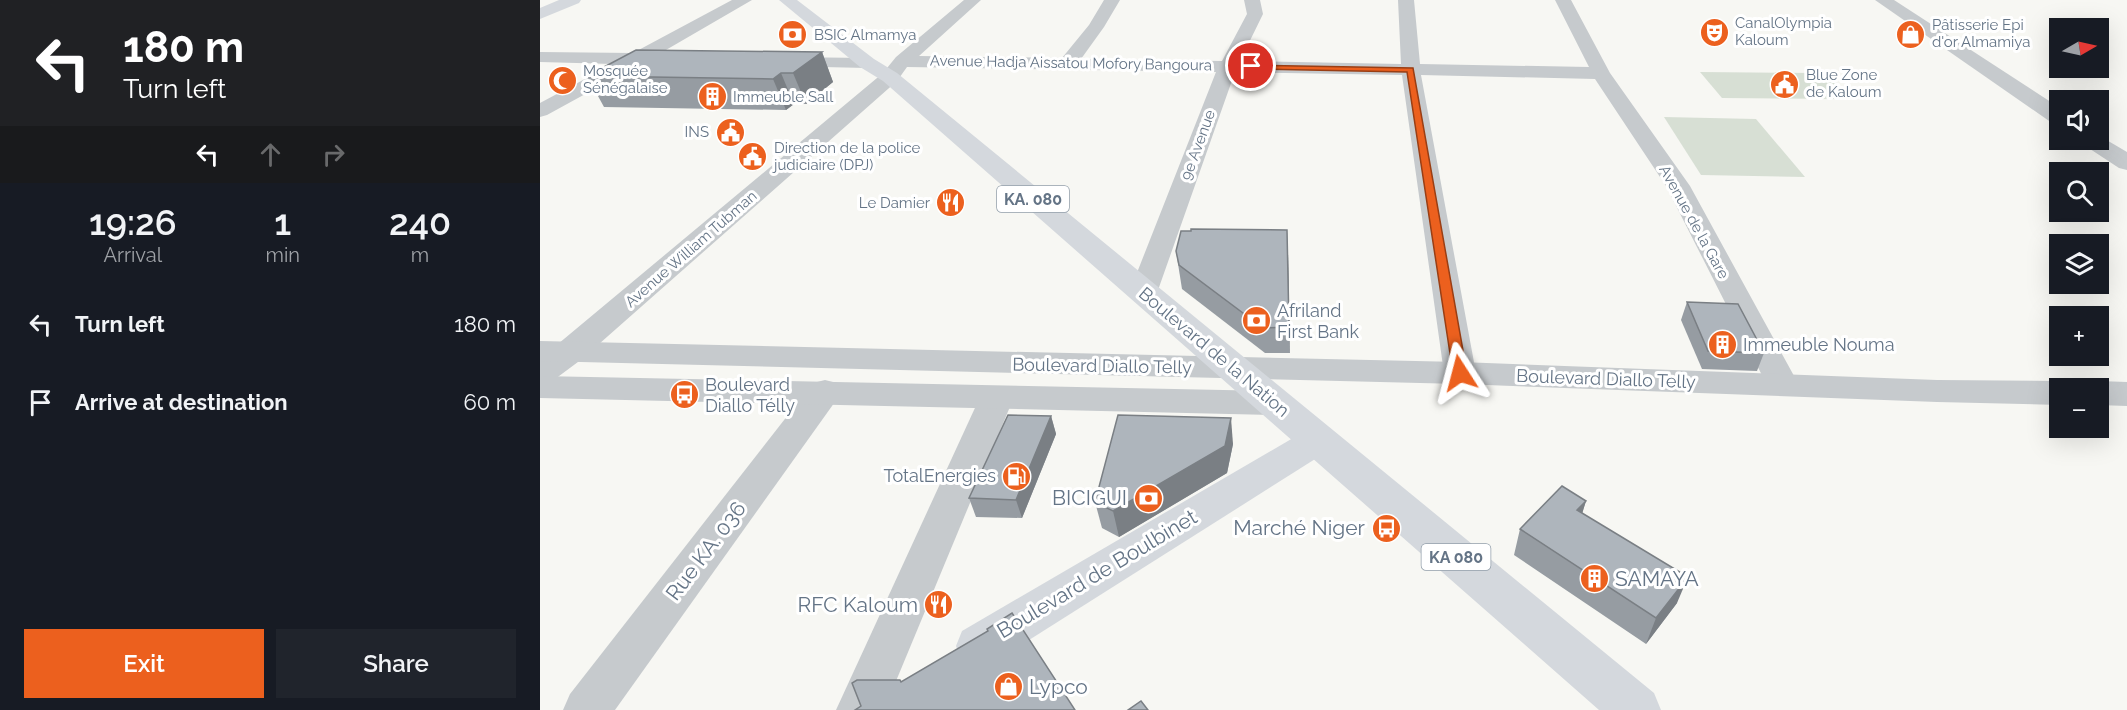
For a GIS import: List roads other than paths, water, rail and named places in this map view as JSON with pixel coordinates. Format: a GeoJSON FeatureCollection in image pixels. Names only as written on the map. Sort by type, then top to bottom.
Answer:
{"type":"FeatureCollection","features":[{"type":"Feature","properties":{"kind":"main road"},"geometry":{"type":"LineString","coordinates":[[540,14],[573,0]]}},
{"type":"Feature","properties":{"kind":"main road","name":"Boulevard de la Nation"},"geometry":{"type":"LineString","coordinates":[[787,0],[867,63],[896,69],[1143,293],[1636,710]]}},
{"type":"Feature","properties":{"kind":"main road","name":"Boulevard de Boulbinet"},"geometry":{"type":"LineString","coordinates":[[876,710],[1318,440]]}},
{"type":"Feature","properties":{"kind":"street"},"geometry":{"type":"LineString","coordinates":[[540,111],[744,0]]}},
{"type":"Feature","properties":{"kind":"street","name":"Avenue William Tubman"},"geometry":{"type":"LineString","coordinates":[[540,375],[556,351],[896,69],[973,0]]}},
{"type":"Feature","properties":{"kind":"street"},"geometry":{"type":"LineString","coordinates":[[1068,63],[1096,27],[1112,0]]}},
{"type":"Feature","properties":{"kind":"street","name":"9e Avenue"},"geometry":{"type":"LineString","coordinates":[[1143,293],[1228,66],[1255,14],[1252,0]]}},
{"type":"Feature","properties":{"kind":"street"},"geometry":{"type":"LineString","coordinates":[[1406,0],[1411,70],[1460,373]]}},
{"type":"Feature","properties":{"kind":"street","name":"Avenue de la Gare"},"geometry":{"type":"LineString","coordinates":[[1563,0],[1601,73],[1678,186],[1783,385]]}},
{"type":"Feature","properties":{"kind":"street"},"geometry":{"type":"LineString","coordinates":[[1883,0],[2049,111]]}},
{"type":"Feature","properties":{"kind":"street"},"geometry":{"type":"LineString","coordinates":[[540,57],[680,60]]}},
{"type":"Feature","properties":{"kind":"street"},"geometry":{"type":"LineString","coordinates":[[770,61],[867,63]]}},
{"type":"Feature","properties":{"kind":"street","name":"Avenue Hadja Aissatou Mofory Bangoura"},"geometry":{"type":"LineString","coordinates":[[896,69],[1068,63],[1601,73]]}},
{"type":"Feature","properties":{"kind":"street"},"geometry":{"type":"LineString","coordinates":[[2107,150],[2127,163]]}},
{"type":"Feature","properties":{"kind":"street","name":"Boulevard Diallo Telly"},"geometry":{"type":"LineString","coordinates":[[556,351],[1460,373],[2049,393]]}},
{"type":"Feature","properties":{"kind":"street","name":"Boulevard Diallo Telly"},"geometry":{"type":"LineString","coordinates":[[540,387],[825,391],[1275,403]]}},
{"type":"Feature","properties":{"kind":"street","name":"Rue KA. 036"},"geometry":{"type":"LineString","coordinates":[[587,710],[825,391]]}},
{"type":"Feature","properties":{"kind":"street"},"geometry":{"type":"LineString","coordinates":[[2109,393],[2127,394]]}},
{"type":"Feature","properties":{"kind":"street"},"geometry":{"type":"LineString","coordinates":[[860,710],[997,397]]}},
{"type":"Feature","properties":{"kind":"place","name":"CanalOlympia Kaloum"},"geometry":{"type":"Point","coordinates":[1714,32]}},
{"type":"Feature","properties":{"kind":"place","name":"Pâtisserie Epi d'or Almamiya"},"geometry":{"type":"Point","coordinates":[1911,34]}},
{"type":"Feature","properties":{"kind":"place","name":"BSIC Almamya"},"geometry":{"type":"Point","coordinates":[793,35]}},
{"type":"Feature","properties":{"kind":"place","name":"Mosquée Sénégalaise"},"geometry":{"type":"Point","coordinates":[562,80]}},
{"type":"Feature","properties":{"kind":"place","name":"Blue Zone de Kaloum"},"geometry":{"type":"Point","coordinates":[1785,84]}},
{"type":"Feature","properties":{"kind":"place","name":"Immeuble Sall"},"geometry":{"type":"Point","coordinates":[712,97]}},
{"type":"Feature","properties":{"kind":"place","name":"INS"},"geometry":{"type":"Point","coordinates":[730,132]}},
{"type":"Feature","properties":{"kind":"place","name":"Direction de la police judiciaire (DPJ)"},"geometry":{"type":"Point","coordinates":[753,157]}},
{"type":"Feature","properties":{"kind":"place","name":"Le Damier"},"geometry":{"type":"Point","coordinates":[951,203]}},
{"type":"Feature","properties":{"kind":"place","name":"Afriland First Bank"},"geometry":{"type":"Point","coordinates":[1256,321]}},
{"type":"Feature","properties":{"kind":"place","name":"Immeuble Nouma"},"geometry":{"type":"Point","coordinates":[1722,345]}},
{"type":"Feature","properties":{"kind":"place","name":"Boulevard Diallo Télly"},"geometry":{"type":"Point","coordinates":[684,395]}},
{"type":"Feature","properties":{"kind":"place","name":"TotalEnergies"},"geometry":{"type":"Point","coordinates":[1017,476]}},
{"type":"Feature","properties":{"kind":"place","name":"BICIGUI"},"geometry":{"type":"Point","coordinates":[1148,498]}},
{"type":"Feature","properties":{"kind":"place","name":"Marché Niger"},"geometry":{"type":"Point","coordinates":[1386,528]}},
{"type":"Feature","properties":{"kind":"place","name":"SAMAYA"},"geometry":{"type":"Point","coordinates":[1594,579]}},
{"type":"Feature","properties":{"kind":"place","name":"RFC Kaloum"},"geometry":{"type":"Point","coordinates":[939,605]}},
{"type":"Feature","properties":{"kind":"place","name":"Lypco"},"geometry":{"type":"Point","coordinates":[1008,687]}}]}
